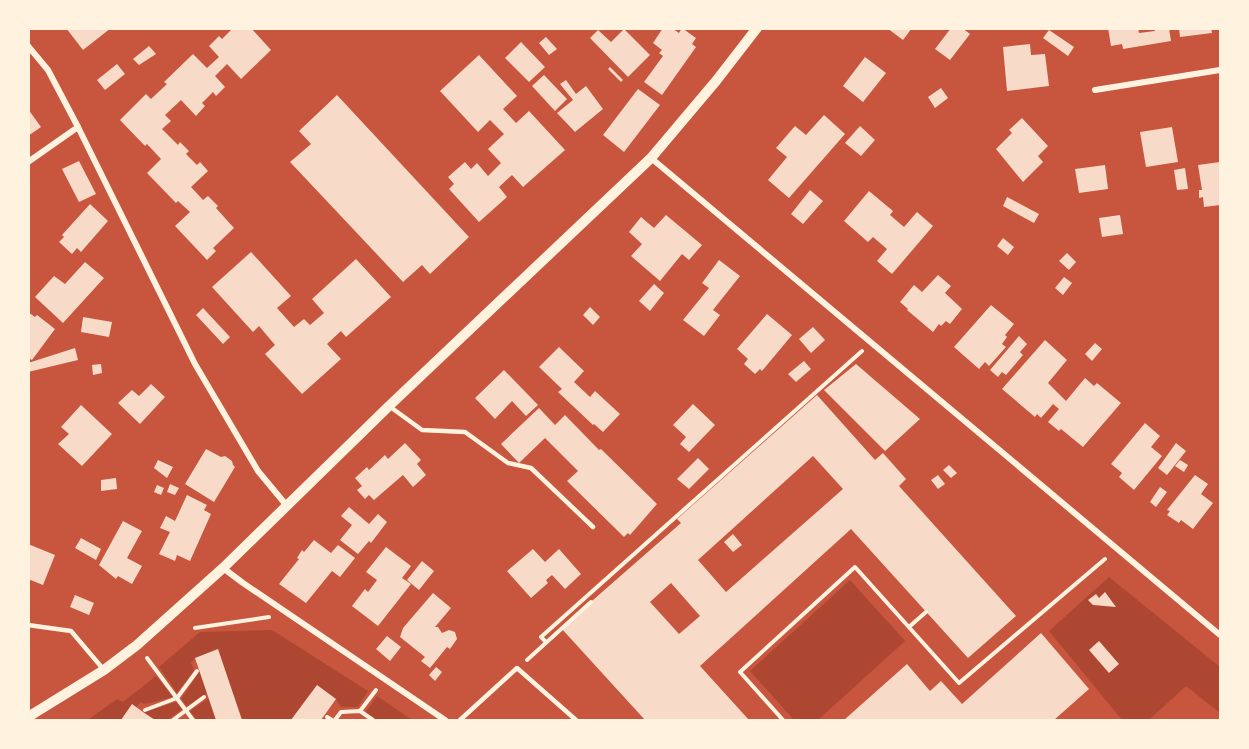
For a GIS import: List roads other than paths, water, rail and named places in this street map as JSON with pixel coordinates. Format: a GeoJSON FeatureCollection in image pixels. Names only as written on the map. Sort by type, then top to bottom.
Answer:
{"type":"FeatureCollection","features":[{"type":"Feature","properties":{"kind":"street"},"geometry":{"type":"LineString","coordinates":[[28,717],[104,670],[137,645],[223,568],[389,406],[651,158],[757,28]]}},
{"type":"Feature","properties":{"kind":"street"},"geometry":{"type":"LineString","coordinates":[[28,46],[48,70],[78,127],[195,364],[258,471],[288,506]]}},
{"type":"Feature","properties":{"kind":"street"},"geometry":{"type":"LineString","coordinates":[[1095,90],[1221,70]]}},
{"type":"Feature","properties":{"kind":"street"},"geometry":{"type":"LineString","coordinates":[[28,162],[78,127]]}},
{"type":"Feature","properties":{"kind":"street"},"geometry":{"type":"LineString","coordinates":[[651,158],[1221,634]]}},
{"type":"Feature","properties":{"kind":"street"},"geometry":{"type":"LineString","coordinates":[[223,568],[243,584],[291,614],[445,720]]}},
{"type":"Feature","properties":{"kind":"lane"},"geometry":{"type":"LineString","coordinates":[[389,406],[422,430],[465,432],[508,463],[531,468],[593,527]]}},
{"type":"Feature","properties":{"kind":"lane"},"geometry":{"type":"LineString","coordinates":[[28,625],[71,631],[104,670]]}},
{"type":"Feature","properties":{"kind":"lane"},"geometry":{"type":"LineString","coordinates":[[460,720],[517,668],[576,720]]}}]}
